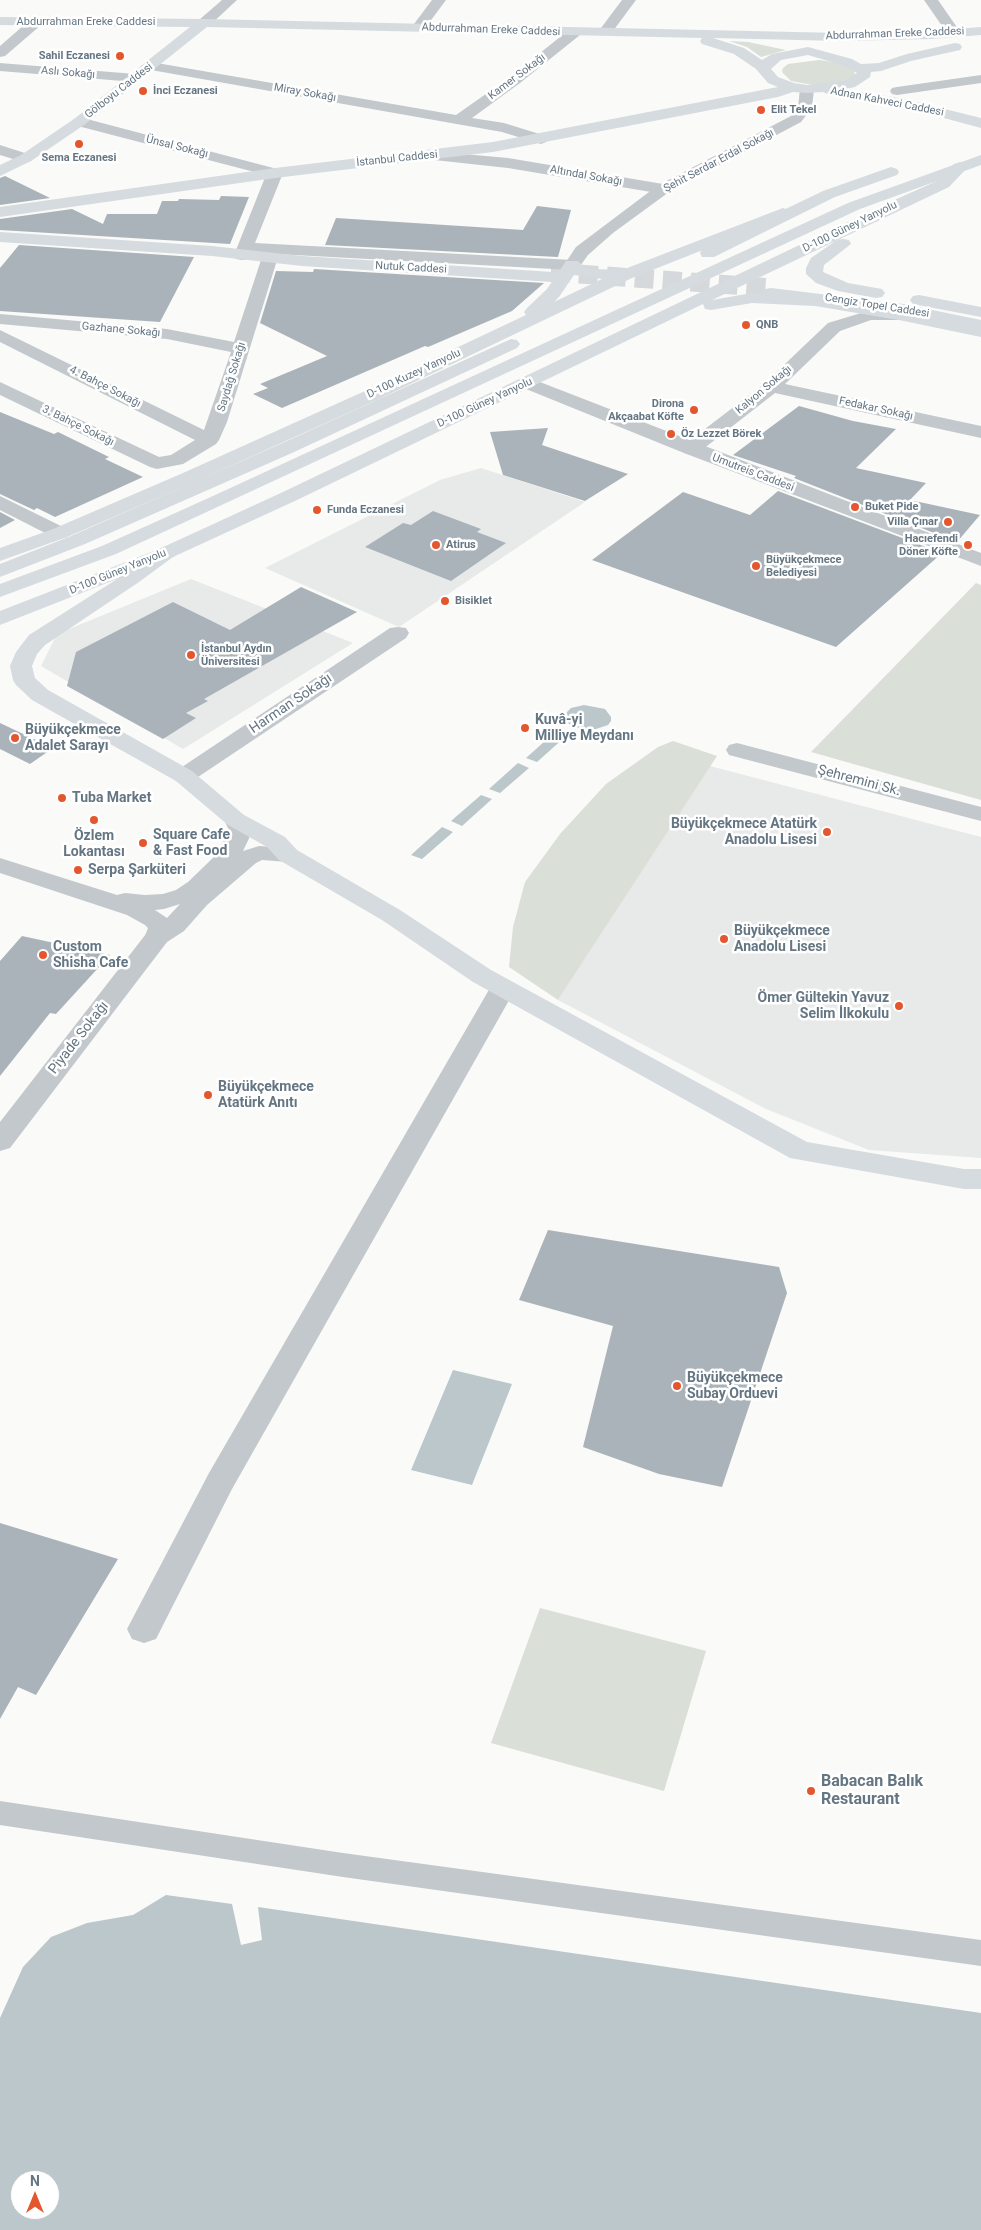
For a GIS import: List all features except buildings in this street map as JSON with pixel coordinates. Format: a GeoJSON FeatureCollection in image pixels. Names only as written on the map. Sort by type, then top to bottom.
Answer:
{"type":"FeatureCollection","features":[{"type":"Feature","properties":{"kind":"main road","name":"Abdurrahman Ereke Caddesi"},"geometry":{"type":"LineString","coordinates":[[0,21],[204,23],[859,37],[931,35],[981,31]]}},
{"type":"Feature","properties":{"kind":"main road","name":"Gölboyu Caddesi"},"geometry":{"type":"LineString","coordinates":[[0,171],[26,158],[79,122],[204,23]]}},
{"type":"Feature","properties":{"kind":"main road"},"geometry":{"type":"LineString","coordinates":[[634,33],[683,37],[720,44],[739,52],[764,68],[763,70],[773,80],[791,87],[814,89],[850,84],[862,71],[907,58],[981,41]]}},
{"type":"Feature","properties":{"kind":"main road","name":"Adnan Kahveci Caddesi"},"geometry":{"type":"LineString","coordinates":[[718,34],[748,37],[847,62],[897,91],[981,117]]}},
{"type":"Feature","properties":{"kind":"main road"},"geometry":{"type":"LineString","coordinates":[[764,68],[777,57],[819,47],[931,35]]}},
{"type":"Feature","properties":{"kind":"main road","name":"İstanbul Caddesi"},"geometry":{"type":"LineString","coordinates":[[0,212],[275,173],[493,147],[778,93],[791,87]]}},
{"type":"Feature","properties":{"kind":"main road","name":"Adnan Kahveci Caddesi"},"geometry":{"type":"LineString","coordinates":[[814,89],[904,103],[981,123]]}},
{"type":"Feature","properties":{"kind":"main road"},"geometry":{"type":"LineString","coordinates":[[0,591],[109,550],[220,500],[854,206],[981,160]]}},
{"type":"Feature","properties":{"kind":"main road","name":"D-100 Güney Yanyolu"},"geometry":{"type":"LineString","coordinates":[[0,619],[166,553],[943,184],[960,167]]}},
{"type":"Feature","properties":{"kind":"main road"},"geometry":{"type":"LineString","coordinates":[[0,571],[78,540],[285,449],[719,248],[829,194],[902,168]]}},
{"type":"Feature","properties":{"kind":"main road","name":"D-100 Kuzey Yanyolu"},"geometry":{"type":"LineString","coordinates":[[0,555],[60,533],[190,477],[626,274],[829,194]]}},
{"type":"Feature","properties":{"kind":"main road"},"geometry":{"type":"LineString","coordinates":[[878,214],[852,238],[817,262],[814,268],[815,274],[822,279],[844,287],[981,312]]}},
{"type":"Feature","properties":{"kind":"main road","name":"Nutuk Caddesi"},"geometry":{"type":"LineString","coordinates":[[0,237],[243,251],[302,261],[552,274]]}},
{"type":"Feature","properties":{"kind":"main road"},"geometry":{"type":"LineString","coordinates":[[522,323],[553,293],[572,265],[580,272],[591,274],[606,276],[626,274]]}},
{"type":"Feature","properties":{"kind":"main road","name":"Cengiz Topel Caddesi"},"geometry":{"type":"LineString","coordinates":[[981,321],[881,302],[773,290],[903,309],[981,325]]}},
{"type":"Feature","properties":{"kind":"main road"},"geometry":{"type":"LineString","coordinates":[[673,313],[728,300],[752,298],[815,302],[899,315],[981,332]]}},
{"type":"Feature","properties":{"kind":"main road"},"geometry":{"type":"LineString","coordinates":[[166,553],[132,578],[36,640],[27,652],[21,666],[24,680],[40,695],[184,776],[236,820],[276,842],[288,855],[391,914],[503,988],[800,1151],[964,1179],[981,1179]]}},
{"type":"Feature","properties":{"kind":"street","name":"Gölboyu Caddesi"},"geometry":{"type":"LineString","coordinates":[[204,23],[230,0]]}},
{"type":"Feature","properties":{"kind":"street"},"geometry":{"type":"LineString","coordinates":[[418,28],[439,0]]}},
{"type":"Feature","properties":{"kind":"street"},"geometry":{"type":"LineString","coordinates":[[606,32],[629,0]]}},
{"type":"Feature","properties":{"kind":"street"},"geometry":{"type":"LineString","coordinates":[[931,0],[954,33]]}},
{"type":"Feature","properties":{"kind":"street"},"geometry":{"type":"LineString","coordinates":[[0,53],[36,22]]}},
{"type":"Feature","properties":{"kind":"street","name":"Kamer Sokağı"},"geometry":{"type":"LineString","coordinates":[[458,120],[515,80],[575,32]]}},
{"type":"Feature","properties":{"kind":"street","name":"Miray Sokağı"},"geometry":{"type":"LineString","coordinates":[[151,66],[458,120],[526,133],[541,139]]}},
{"type":"Feature","properties":{"kind":"street","name":"Aslı Sokağı"},"geometry":{"type":"LineString","coordinates":[[0,67],[135,78]]}},
{"type":"Feature","properties":{"kind":"street"},"geometry":{"type":"LineString","coordinates":[[897,91],[981,79]]}},
{"type":"Feature","properties":{"kind":"street","name":"Şehit Serdar Erdal Sokağı"},"geometry":{"type":"LineString","coordinates":[[572,265],[582,250],[663,189],[729,156],[796,119],[805,108],[814,89]]}},
{"type":"Feature","properties":{"kind":"street","name":"Miray Sokağı"},"geometry":{"type":"LineString","coordinates":[[458,120],[493,147]]}},
{"type":"Feature","properties":{"kind":"street","name":"Ünsal Sokağı"},"geometry":{"type":"LineString","coordinates":[[79,122],[275,173]]}},
{"type":"Feature","properties":{"kind":"street"},"geometry":{"type":"LineString","coordinates":[[493,147],[508,163]]}},
{"type":"Feature","properties":{"kind":"street"},"geometry":{"type":"LineString","coordinates":[[0,150],[26,158]]}},
{"type":"Feature","properties":{"kind":"street","name":"Altındal Sokağı"},"geometry":{"type":"LineString","coordinates":[[430,156],[508,163],[663,189]]}},
{"type":"Feature","properties":{"kind":"street"},"geometry":{"type":"LineString","coordinates":[[275,173],[243,251],[572,265]]}},
{"type":"Feature","properties":{"kind":"street","name":"Saydağ Sokağı"},"geometry":{"type":"LineString","coordinates":[[210,440],[218,422],[270,257]]}},
{"type":"Feature","properties":{"kind":"street"},"geometry":{"type":"LineString","coordinates":[[815,302],[834,327]]}},
{"type":"Feature","properties":{"kind":"street","name":"Kalyon Sokağı"},"geometry":{"type":"LineString","coordinates":[[691,449],[772,386],[834,327],[848,321],[871,316],[899,315]]}},
{"type":"Feature","properties":{"kind":"street","name":"Gazhane Sokağı"},"geometry":{"type":"LineString","coordinates":[[0,319],[166,334],[241,349]]}},
{"type":"Feature","properties":{"kind":"street","name":"4. Bahçe Sokağı"},"geometry":{"type":"LineString","coordinates":[[0,335],[210,440]]}},
{"type":"Feature","properties":{"kind":"street","name":"Umutreis Caddesi"},"geometry":{"type":"LineString","coordinates":[[527,383],[691,449],[981,560]]}},
{"type":"Feature","properties":{"kind":"street","name":"Fedakar Sokağı"},"geometry":{"type":"LineString","coordinates":[[772,386],[981,432]]}},
{"type":"Feature","properties":{"kind":"street","name":"3. Bahçe Sokağı"},"geometry":{"type":"LineString","coordinates":[[0,388],[157,463],[176,460],[210,440]]}},
{"type":"Feature","properties":{"kind":"street"},"geometry":{"type":"LineString","coordinates":[[0,502],[60,533]]}},
{"type":"Feature","properties":{"kind":"street","name":"Harman Sokağı"},"geometry":{"type":"LineString","coordinates":[[184,776],[398,634]]}},
{"type":"Feature","properties":{"kind":"street","name":"Şehremini Sk."},"geometry":{"type":"LineString","coordinates":[[738,750],[981,814]]}},
{"type":"Feature","properties":{"kind":"street"},"geometry":{"type":"LineString","coordinates":[[106,899],[145,903],[164,901],[186,894],[197,887],[227,858],[241,830],[236,820]]}},
{"type":"Feature","properties":{"kind":"street","name":"Piyade Sokağı"},"geometry":{"type":"LineString","coordinates":[[0,1141],[158,936],[175,925],[198,900],[247,858],[259,853],[288,855]]}},
{"type":"Feature","properties":{"kind":"street"},"geometry":{"type":"LineString","coordinates":[[0,865],[106,899],[154,919],[161,928],[158,936]]}},
{"type":"Feature","properties":{"kind":"street"},"geometry":{"type":"LineString","coordinates":[[144,1628],[220,1482],[503,988]]}},
{"type":"Feature","properties":{"kind":"street"},"geometry":{"type":"LineString","coordinates":[[0,1813],[343,1865],[981,1953]]}},
{"type":"Feature","properties":{"kind":"shaded area"},"geometry":{"type":"Polygon","coordinates":[[[729,41],[748,42],[786,50],[761,57],[747,47],[729,41]]]}},
{"type":"Feature","properties":{"kind":"shaded area"},"geometry":{"type":"Polygon","coordinates":[[[819,60],[841,63],[854,71],[855,75],[853,79],[813,85],[791,81],[782,72],[783,68],[788,64],[819,60]]]}},
{"type":"Feature","properties":{"kind":"shaded area"},"geometry":{"type":"Polygon","coordinates":[[[481,468],[585,502],[399,627],[265,568],[440,480],[481,468]]]}},
{"type":"Feature","properties":{"kind":"shaded area","name":"İstanbul Aydın Üniversitesi"},"geometry":{"type":"Polygon","coordinates":[[[191,579],[353,643],[183,749],[41,666],[57,634],[191,579]]]}},
{"type":"Feature","properties":{"kind":"shaded area"},"geometry":{"type":"Polygon","coordinates":[[[976,583],[981,585],[981,800],[811,752],[976,583]]]}},
{"type":"Feature","properties":{"kind":"shaded area"},"geometry":{"type":"Polygon","coordinates":[[[584,705],[605,709],[611,717],[611,721],[608,725],[596,729],[581,729],[569,724],[566,720],[567,712],[571,708],[584,705]]]}},
{"type":"Feature","properties":{"kind":"shaded area"},"geometry":{"type":"Polygon","coordinates":[[[554,733],[565,737],[537,762],[526,758],[554,733]]]}},
{"type":"Feature","properties":{"kind":"shaded area"},"geometry":{"type":"Polygon","coordinates":[[[673,741],[717,756],[558,1000],[509,967],[513,927],[525,882],[560,834],[606,784],[658,747],[673,741]]]}},
{"type":"Feature","properties":{"kind":"shaded area"},"geometry":{"type":"Polygon","coordinates":[[[518,763],[529,768],[500,793],[489,789],[518,763]]]}},
{"type":"Feature","properties":{"kind":"shaded area"},"geometry":{"type":"Polygon","coordinates":[[[710,766],[981,837],[981,1158],[869,1150],[766,1109],[558,1000],[710,766]]]}},
{"type":"Feature","properties":{"kind":"shaded area"},"geometry":{"type":"Polygon","coordinates":[[[481,795],[492,799],[462,826],[451,821],[481,795]]]}},
{"type":"Feature","properties":{"kind":"shaded area"},"geometry":{"type":"Polygon","coordinates":[[[442,827],[453,832],[422,859],[411,855],[442,827]]]}},
{"type":"Feature","properties":{"kind":"shaded area"},"geometry":{"type":"Polygon","coordinates":[[[453,1370],[512,1384],[472,1485],[411,1470],[453,1370]]]}},
{"type":"Feature","properties":{"kind":"shaded area"},"geometry":{"type":"Polygon","coordinates":[[[540,1608],[706,1651],[664,1791],[491,1743],[540,1608]]]}},
{"type":"Feature","properties":{"kind":"shaded area"},"geometry":{"type":"Polygon","coordinates":[[[166,1895],[232,1904],[241,1945],[262,1940],[258,1907],[981,2013],[981,2230],[0,2230],[0,2018],[23,1967],[51,1937],[87,1923],[133,1915],[166,1895]]]}},
{"type":"Feature","properties":{"kind":"tunnel"},"geometry":{"type":"LineString","coordinates":[[557,272],[551,272],[774,288]]}},
{"type":"Feature","properties":{"kind":"place","name":"Sahil Eczanesi"},"geometry":{"type":"Point","coordinates":[120,56]}},
{"type":"Feature","properties":{"kind":"place","name":"İnci Eczanesi"},"geometry":{"type":"Point","coordinates":[143,91]}},
{"type":"Feature","properties":{"kind":"place","name":"Elit Tekel"},"geometry":{"type":"Point","coordinates":[761,110]}},
{"type":"Feature","properties":{"kind":"place","name":"Sema Eczanesi"},"geometry":{"type":"Point","coordinates":[79,144]}},
{"type":"Feature","properties":{"kind":"place","name":"QNB"},"geometry":{"type":"Point","coordinates":[746,325]}},
{"type":"Feature","properties":{"kind":"place","name":"Dirona Akçaabat Köfte"},"geometry":{"type":"Point","coordinates":[694,410]}},
{"type":"Feature","properties":{"kind":"place","name":"Öz Lezzet Börek"},"geometry":{"type":"Point","coordinates":[671,434]}},
{"type":"Feature","properties":{"kind":"place","name":"Buket Pide"},"geometry":{"type":"Point","coordinates":[855,507]}},
{"type":"Feature","properties":{"kind":"place","name":"Funda Eczanesi"},"geometry":{"type":"Point","coordinates":[317,510]}},
{"type":"Feature","properties":{"kind":"place","name":"Villa Çınar"},"geometry":{"type":"Point","coordinates":[948,522]}},
{"type":"Feature","properties":{"kind":"place","name":"Atirus"},"geometry":{"type":"Point","coordinates":[436,545]}},
{"type":"Feature","properties":{"kind":"place","name":"Hacıefendi Döner Köfte"},"geometry":{"type":"Point","coordinates":[968,545]}},
{"type":"Feature","properties":{"kind":"place","name":"Büyükçekmece Belediyesi"},"geometry":{"type":"Point","coordinates":[756,566]}},
{"type":"Feature","properties":{"kind":"place","name":"Bisiklet"},"geometry":{"type":"Point","coordinates":[445,601]}},
{"type":"Feature","properties":{"kind":"place","name":"İstanbul Aydın Üniversitesi"},"geometry":{"type":"Point","coordinates":[191,655]}},
{"type":"Feature","properties":{"kind":"place","name":"Kuvâ-yi Milliye Meydanı"},"geometry":{"type":"Point","coordinates":[525,728]}},
{"type":"Feature","properties":{"kind":"place","name":"Büyükçekmece Adalet Sarayı"},"geometry":{"type":"Point","coordinates":[15,738]}},
{"type":"Feature","properties":{"kind":"place","name":"Tuba Market"},"geometry":{"type":"Point","coordinates":[62,798]}},
{"type":"Feature","properties":{"kind":"place","name":"Özlem Lokantası"},"geometry":{"type":"Point","coordinates":[94,820]}},
{"type":"Feature","properties":{"kind":"place","name":"Büyükçekmece Atatürk Anadolu Lisesi"},"geometry":{"type":"Point","coordinates":[827,832]}},
{"type":"Feature","properties":{"kind":"place","name":"Square Cafe & Fast Food"},"geometry":{"type":"Point","coordinates":[143,843]}},
{"type":"Feature","properties":{"kind":"place","name":"Serpa Şarküteri"},"geometry":{"type":"Point","coordinates":[78,870]}},
{"type":"Feature","properties":{"kind":"place","name":"Büyükçekmece Anadolu Lisesi"},"geometry":{"type":"Point","coordinates":[724,939]}},
{"type":"Feature","properties":{"kind":"place","name":"Custom Shisha Cafe"},"geometry":{"type":"Point","coordinates":[43,955]}},
{"type":"Feature","properties":{"kind":"place","name":"Ömer Gültekin Yavuz Selim İlkokulu"},"geometry":{"type":"Point","coordinates":[899,1006]}},
{"type":"Feature","properties":{"kind":"place","name":"Büyükçekmece Atatürk Anıtı"},"geometry":{"type":"Point","coordinates":[208,1095]}},
{"type":"Feature","properties":{"kind":"place","name":"Büyükçekmece Subay Orduevi"},"geometry":{"type":"Point","coordinates":[677,1386]}},
{"type":"Feature","properties":{"kind":"place","name":"Babacan Balık Restaurant"},"geometry":{"type":"Point","coordinates":[811,1791]}}]}
